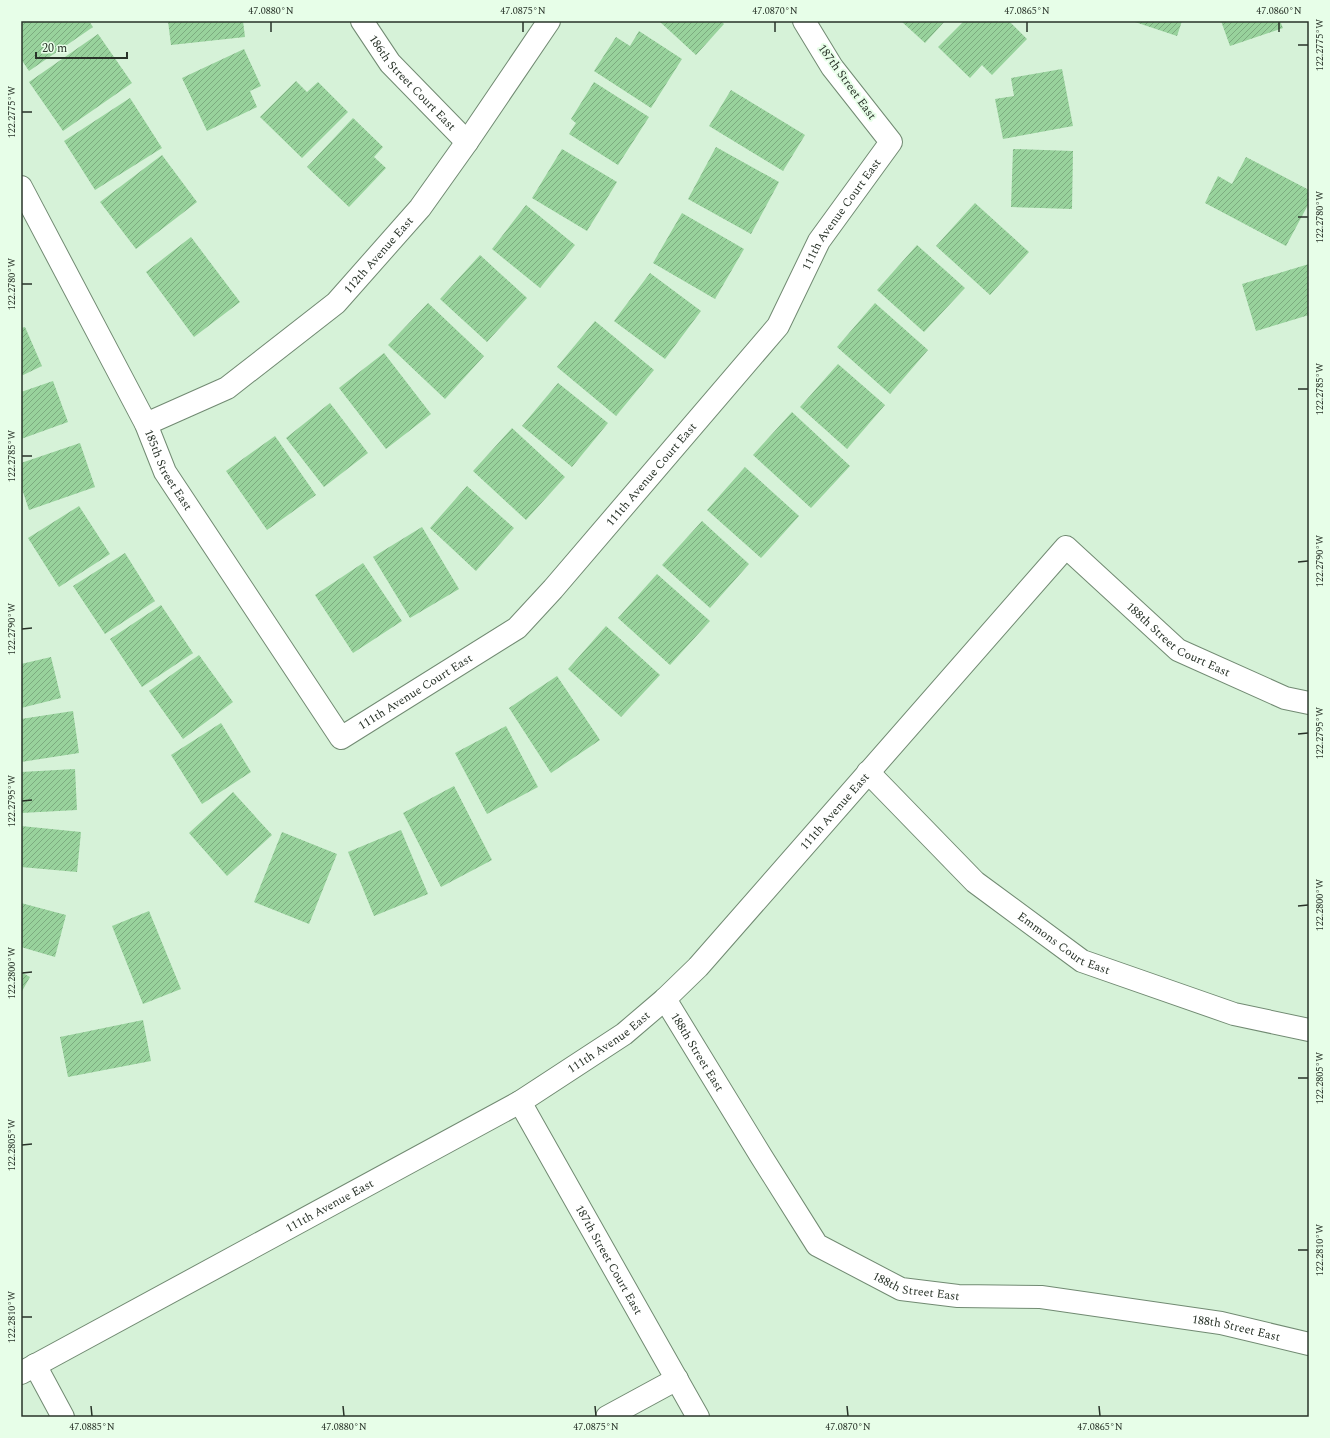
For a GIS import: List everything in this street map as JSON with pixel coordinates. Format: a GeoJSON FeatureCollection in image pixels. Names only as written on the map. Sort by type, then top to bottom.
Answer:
{"type":"FeatureCollection","features":[{"type":"Feature","properties":{"kind":"street","name":"186th Street Court East"},"geometry":{"type":"LineString","coordinates":[[362,21],[390,63],[467,142]]}},
{"type":"Feature","properties":{"kind":"street","name":"112th Avenue East"},"geometry":{"type":"LineString","coordinates":[[146,424],[227,388],[336,303],[420,208],[467,142],[549,21]]}},
{"type":"Feature","properties":{"kind":"street","name":"187th Street East"},"geometry":{"type":"LineString","coordinates":[[804,21],[832,66],[891,142]]}},
{"type":"Feature","properties":{"kind":"street","name":"111th Avenue Court East"},"geometry":{"type":"LineString","coordinates":[[341,738],[517,628],[553,589],[778,326],[819,241],[891,142]]}},
{"type":"Feature","properties":{"kind":"street","name":"185th Street East"},"geometry":{"type":"LineString","coordinates":[[21,187],[146,424],[165,472],[341,738]]}},
{"type":"Feature","properties":{"kind":"street","name":"188th Street Court East"},"geometry":{"type":"LineString","coordinates":[[1066,547],[1178,650],[1285,698],[1309,703]]}},
{"type":"Feature","properties":{"kind":"street","name":"111th Avenue East"},"geometry":{"type":"LineString","coordinates":[[28,1369],[520,1102],[624,1034],[665,999],[698,967],[1066,547]]}},
{"type":"Feature","properties":{"kind":"street","name":"Emmons Court East"},"geometry":{"type":"LineString","coordinates":[[868,772],[975,882],[1082,961],[1234,1014],[1309,1030]]}},
{"type":"Feature","properties":{"kind":"street","name":"188th Street East"},"geometry":{"type":"LineString","coordinates":[[665,999],[817,1245],[900,1289],[958,1296],[1041,1297],[1221,1323],[1309,1344]]}},
{"type":"Feature","properties":{"kind":"street","name":"187th Street Court East"},"geometry":{"type":"LineString","coordinates":[[520,1102],[698,1417]]}},
{"type":"Feature","properties":{"kind":"street"},"geometry":{"type":"LineString","coordinates":[[28,1369],[63,1417]]}},
{"type":"Feature","properties":{"kind":"street"},"geometry":{"type":"LineString","coordinates":[[607,1417],[677,1379]]}},
{"type":"Feature","properties":{"kind":"building"},"geometry":{"type":"Polygon","coordinates":[[[21,21],[89,21],[93,27],[29,71],[21,59],[21,21]]]}},
{"type":"Feature","properties":{"kind":"building"},"geometry":{"type":"Polygon","coordinates":[[[168,21],[243,21],[245,37],[171,45],[168,21]]]}},
{"type":"Feature","properties":{"kind":"building"},"geometry":{"type":"Polygon","coordinates":[[[659,21],[721,21],[724,24],[696,55],[659,21]]]}},
{"type":"Feature","properties":{"kind":"building"},"geometry":{"type":"Polygon","coordinates":[[[901,21],[945,21],[925,43],[901,21]]]}},
{"type":"Feature","properties":{"kind":"building"},"geometry":{"type":"Polygon","coordinates":[[[964,21],[1009,21],[1027,39],[992,75],[982,65],[970,78],[938,47],[964,21]]]}},
{"type":"Feature","properties":{"kind":"building"},"geometry":{"type":"Polygon","coordinates":[[[1132,21],[1182,21],[1177,36],[1132,21]]]}},
{"type":"Feature","properties":{"kind":"building"},"geometry":{"type":"Polygon","coordinates":[[[1221,21],[1280,21],[1283,28],[1230,46],[1221,21]]]}},
{"type":"Feature","properties":{"kind":"building"},"geometry":{"type":"Polygon","coordinates":[[[639,31],[682,59],[651,108],[594,71],[616,37],[630,46],[639,31]]]}},
{"type":"Feature","properties":{"kind":"building"},"geometry":{"type":"Polygon","coordinates":[[[98,34],[132,83],[63,131],[29,82],[98,34]]]}},
{"type":"Feature","properties":{"kind":"building"},"geometry":{"type":"Polygon","coordinates":[[[244,49],[261,86],[250,91],[257,107],[207,131],[182,78],[244,49]]]}},
{"type":"Feature","properties":{"kind":"building"},"geometry":{"type":"Polygon","coordinates":[[[1062,69],[1073,126],[1003,139],[995,99],[1014,96],[1011,78],[1062,69]]]}},
{"type":"Feature","properties":{"kind":"building"},"geometry":{"type":"Polygon","coordinates":[[[296,81],[307,92],[318,82],[348,112],[302,158],[260,117],[296,81]]]}},
{"type":"Feature","properties":{"kind":"building"},"geometry":{"type":"Polygon","coordinates":[[[594,82],[649,117],[618,165],[569,134],[576,123],[571,119],[594,82]]]}},
{"type":"Feature","properties":{"kind":"building"},"geometry":{"type":"Polygon","coordinates":[[[731,90],[805,135],[783,171],[709,126],[731,90]]]}},
{"type":"Feature","properties":{"kind":"building"},"geometry":{"type":"Polygon","coordinates":[[[130,98],[162,148],[95,190],[64,141],[130,98]]]}},
{"type":"Feature","properties":{"kind":"building"},"geometry":{"type":"Polygon","coordinates":[[[353,118],[383,147],[374,157],[386,168],[349,207],[307,167],[353,118]]]}},
{"type":"Feature","properties":{"kind":"building"},"geometry":{"type":"Polygon","coordinates":[[[716,147],[779,182],[751,234],[688,199],[716,147]]]}},
{"type":"Feature","properties":{"kind":"building"},"geometry":{"type":"Polygon","coordinates":[[[562,149],[617,182],[587,231],[532,198],[562,149]]]}},
{"type":"Feature","properties":{"kind":"building"},"geometry":{"type":"Polygon","coordinates":[[[1013,149],[1073,151],[1072,209],[1011,207],[1013,149]]]}},
{"type":"Feature","properties":{"kind":"building"},"geometry":{"type":"Polygon","coordinates":[[[162,155],[197,202],[136,249],[100,202],[162,155]]]}},
{"type":"Feature","properties":{"kind":"building"},"geometry":{"type":"Polygon","coordinates":[[[1246,157],[1309,190],[1309,203],[1286,246],[1205,203],[1218,176],[1232,184],[1246,157]]]}},
{"type":"Feature","properties":{"kind":"building"},"geometry":{"type":"Polygon","coordinates":[[[975,203],[1029,252],[990,295],[936,246],[975,203]]]}},
{"type":"Feature","properties":{"kind":"building"},"geometry":{"type":"Polygon","coordinates":[[[526,205],[575,245],[540,288],[492,249],[526,205]]]}},
{"type":"Feature","properties":{"kind":"building"},"geometry":{"type":"Polygon","coordinates":[[[682,213],[744,249],[715,299],[653,263],[682,213]]]}},
{"type":"Feature","properties":{"kind":"building"},"geometry":{"type":"Polygon","coordinates":[[[191,237],[240,302],[194,337],[146,272],[191,237]]]}},
{"type":"Feature","properties":{"kind":"building"},"geometry":{"type":"Polygon","coordinates":[[[917,245],[965,288],[924,332],[877,290],[917,245]]]}},
{"type":"Feature","properties":{"kind":"building"},"geometry":{"type":"Polygon","coordinates":[[[480,255],[527,298],[487,342],[440,299],[480,255]]]}},
{"type":"Feature","properties":{"kind":"building"},"geometry":{"type":"Polygon","coordinates":[[[1309,264],[1309,315],[1256,331],[1242,284],[1309,264]]]}},
{"type":"Feature","properties":{"kind":"building"},"geometry":{"type":"Polygon","coordinates":[[[650,273],[701,311],[665,359],[614,321],[650,273]]]}},
{"type":"Feature","properties":{"kind":"building"},"geometry":{"type":"Polygon","coordinates":[[[428,303],[484,356],[445,399],[388,345],[428,303]]]}},
{"type":"Feature","properties":{"kind":"building"},"geometry":{"type":"Polygon","coordinates":[[[875,303],[928,350],[890,394],[837,347],[875,303]]]}},
{"type":"Feature","properties":{"kind":"building"},"geometry":{"type":"Polygon","coordinates":[[[595,321],[654,370],[616,416],[557,367],[595,321]]]}},
{"type":"Feature","properties":{"kind":"building"},"geometry":{"type":"Polygon","coordinates":[[[25,327],[42,366],[21,376],[21,328],[25,327]]]}},
{"type":"Feature","properties":{"kind":"building"},"geometry":{"type":"Polygon","coordinates":[[[384,353],[431,414],[386,449],[339,388],[384,353]]]}},
{"type":"Feature","properties":{"kind":"building"},"geometry":{"type":"Polygon","coordinates":[[[838,364],[885,405],[847,449],[800,407],[838,364]]]}},
{"type":"Feature","properties":{"kind":"building"},"geometry":{"type":"Polygon","coordinates":[[[53,381],[68,422],[21,439],[21,392],[53,381]]]}},
{"type":"Feature","properties":{"kind":"building"},"geometry":{"type":"Polygon","coordinates":[[[558,383],[608,423],[572,467],[522,426],[558,383]]]}},
{"type":"Feature","properties":{"kind":"building"},"geometry":{"type":"Polygon","coordinates":[[[330,403],[368,453],[324,487],[286,438],[330,403]]]}},
{"type":"Feature","properties":{"kind":"building"},"geometry":{"type":"Polygon","coordinates":[[[792,412],[850,466],[811,508],[753,455],[792,412]]]}},
{"type":"Feature","properties":{"kind":"building"},"geometry":{"type":"Polygon","coordinates":[[[512,428],[565,477],[526,520],[473,471],[512,428]]]}},
{"type":"Feature","properties":{"kind":"building"},"geometry":{"type":"Polygon","coordinates":[[[275,436],[316,495],[267,530],[226,471],[275,436]]]}},
{"type":"Feature","properties":{"kind":"building"},"geometry":{"type":"Polygon","coordinates":[[[80,443],[95,487],[29,510],[21,486],[21,463],[80,443]]]}},
{"type":"Feature","properties":{"kind":"building"},"geometry":{"type":"Polygon","coordinates":[[[745,467],[799,516],[761,558],[707,510],[745,467]]]}},
{"type":"Feature","properties":{"kind":"building"},"geometry":{"type":"Polygon","coordinates":[[[467,486],[514,528],[476,571],[430,528],[467,486]]]}},
{"type":"Feature","properties":{"kind":"building"},"geometry":{"type":"Polygon","coordinates":[[[79,506],[110,554],[59,587],[28,538],[79,506]]]}},
{"type":"Feature","properties":{"kind":"building"},"geometry":{"type":"Polygon","coordinates":[[[702,521],[749,564],[710,608],[662,565],[702,521]]]}},
{"type":"Feature","properties":{"kind":"building"},"geometry":{"type":"Polygon","coordinates":[[[422,527],[459,589],[410,618],[373,557],[422,527]]]}},
{"type":"Feature","properties":{"kind":"building"},"geometry":{"type":"Polygon","coordinates":[[[125,553],[155,601],[105,634],[73,586],[125,553]]]}},
{"type":"Feature","properties":{"kind":"building"},"geometry":{"type":"Polygon","coordinates":[[[363,563],[402,621],[353,653],[315,595],[363,563]]]}},
{"type":"Feature","properties":{"kind":"building"},"geometry":{"type":"Polygon","coordinates":[[[657,574],[710,621],[670,665],[618,618],[657,574]]]}},
{"type":"Feature","properties":{"kind":"building"},"geometry":{"type":"Polygon","coordinates":[[[161,605],[193,653],[142,687],[110,639],[161,605]]]}},
{"type":"Feature","properties":{"kind":"building"},"geometry":{"type":"Polygon","coordinates":[[[606,626],[660,675],[621,717],[568,669],[606,626]]]}},
{"type":"Feature","properties":{"kind":"building"},"geometry":{"type":"Polygon","coordinates":[[[199,655],[233,702],[183,739],[149,691],[199,655]]]}},
{"type":"Feature","properties":{"kind":"building"},"geometry":{"type":"Polygon","coordinates":[[[51,657],[61,698],[21,708],[21,664],[51,657]]]}},
{"type":"Feature","properties":{"kind":"building"},"geometry":{"type":"Polygon","coordinates":[[[557,676],[600,740],[551,773],[509,708],[557,676]]]}},
{"type":"Feature","properties":{"kind":"building"},"geometry":{"type":"Polygon","coordinates":[[[73,711],[79,753],[21,762],[21,719],[73,711]]]}},
{"type":"Feature","properties":{"kind":"building"},"geometry":{"type":"Polygon","coordinates":[[[221,723],[251,772],[202,804],[171,755],[221,723]]]}},
{"type":"Feature","properties":{"kind":"building"},"geometry":{"type":"Polygon","coordinates":[[[506,726],[538,787],[487,814],[455,753],[506,726]]]}},
{"type":"Feature","properties":{"kind":"building"},"geometry":{"type":"Polygon","coordinates":[[[75,769],[77,810],[21,813],[21,772],[75,769]]]}},
{"type":"Feature","properties":{"kind":"building"},"geometry":{"type":"Polygon","coordinates":[[[454,786],[492,860],[441,887],[403,813],[454,786]]]}},
{"type":"Feature","properties":{"kind":"building"},"geometry":{"type":"Polygon","coordinates":[[[233,792],[272,835],[227,876],[189,833],[233,792]]]}},
{"type":"Feature","properties":{"kind":"building"},"geometry":{"type":"Polygon","coordinates":[[[21,826],[81,832],[77,872],[21,867],[21,826]]]}},
{"type":"Feature","properties":{"kind":"building"},"geometry":{"type":"Polygon","coordinates":[[[401,830],[428,894],[374,916],[348,852],[401,830]]]}},
{"type":"Feature","properties":{"kind":"building"},"geometry":{"type":"Polygon","coordinates":[[[282,832],[337,854],[309,924],[254,902],[282,832]]]}},
{"type":"Feature","properties":{"kind":"building"},"geometry":{"type":"Polygon","coordinates":[[[21,903],[66,915],[55,957],[21,947],[21,903]]]}},
{"type":"Feature","properties":{"kind":"building"},"geometry":{"type":"Polygon","coordinates":[[[149,911],[181,989],[143,1004],[112,926],[149,911]]]}},
{"type":"Feature","properties":{"kind":"building"},"geometry":{"type":"Polygon","coordinates":[[[21,972],[30,977],[21,993],[21,972]]]}},
{"type":"Feature","properties":{"kind":"building"},"geometry":{"type":"Polygon","coordinates":[[[143,1020],[151,1061],[68,1077],[60,1037],[143,1020]]]}}]}
